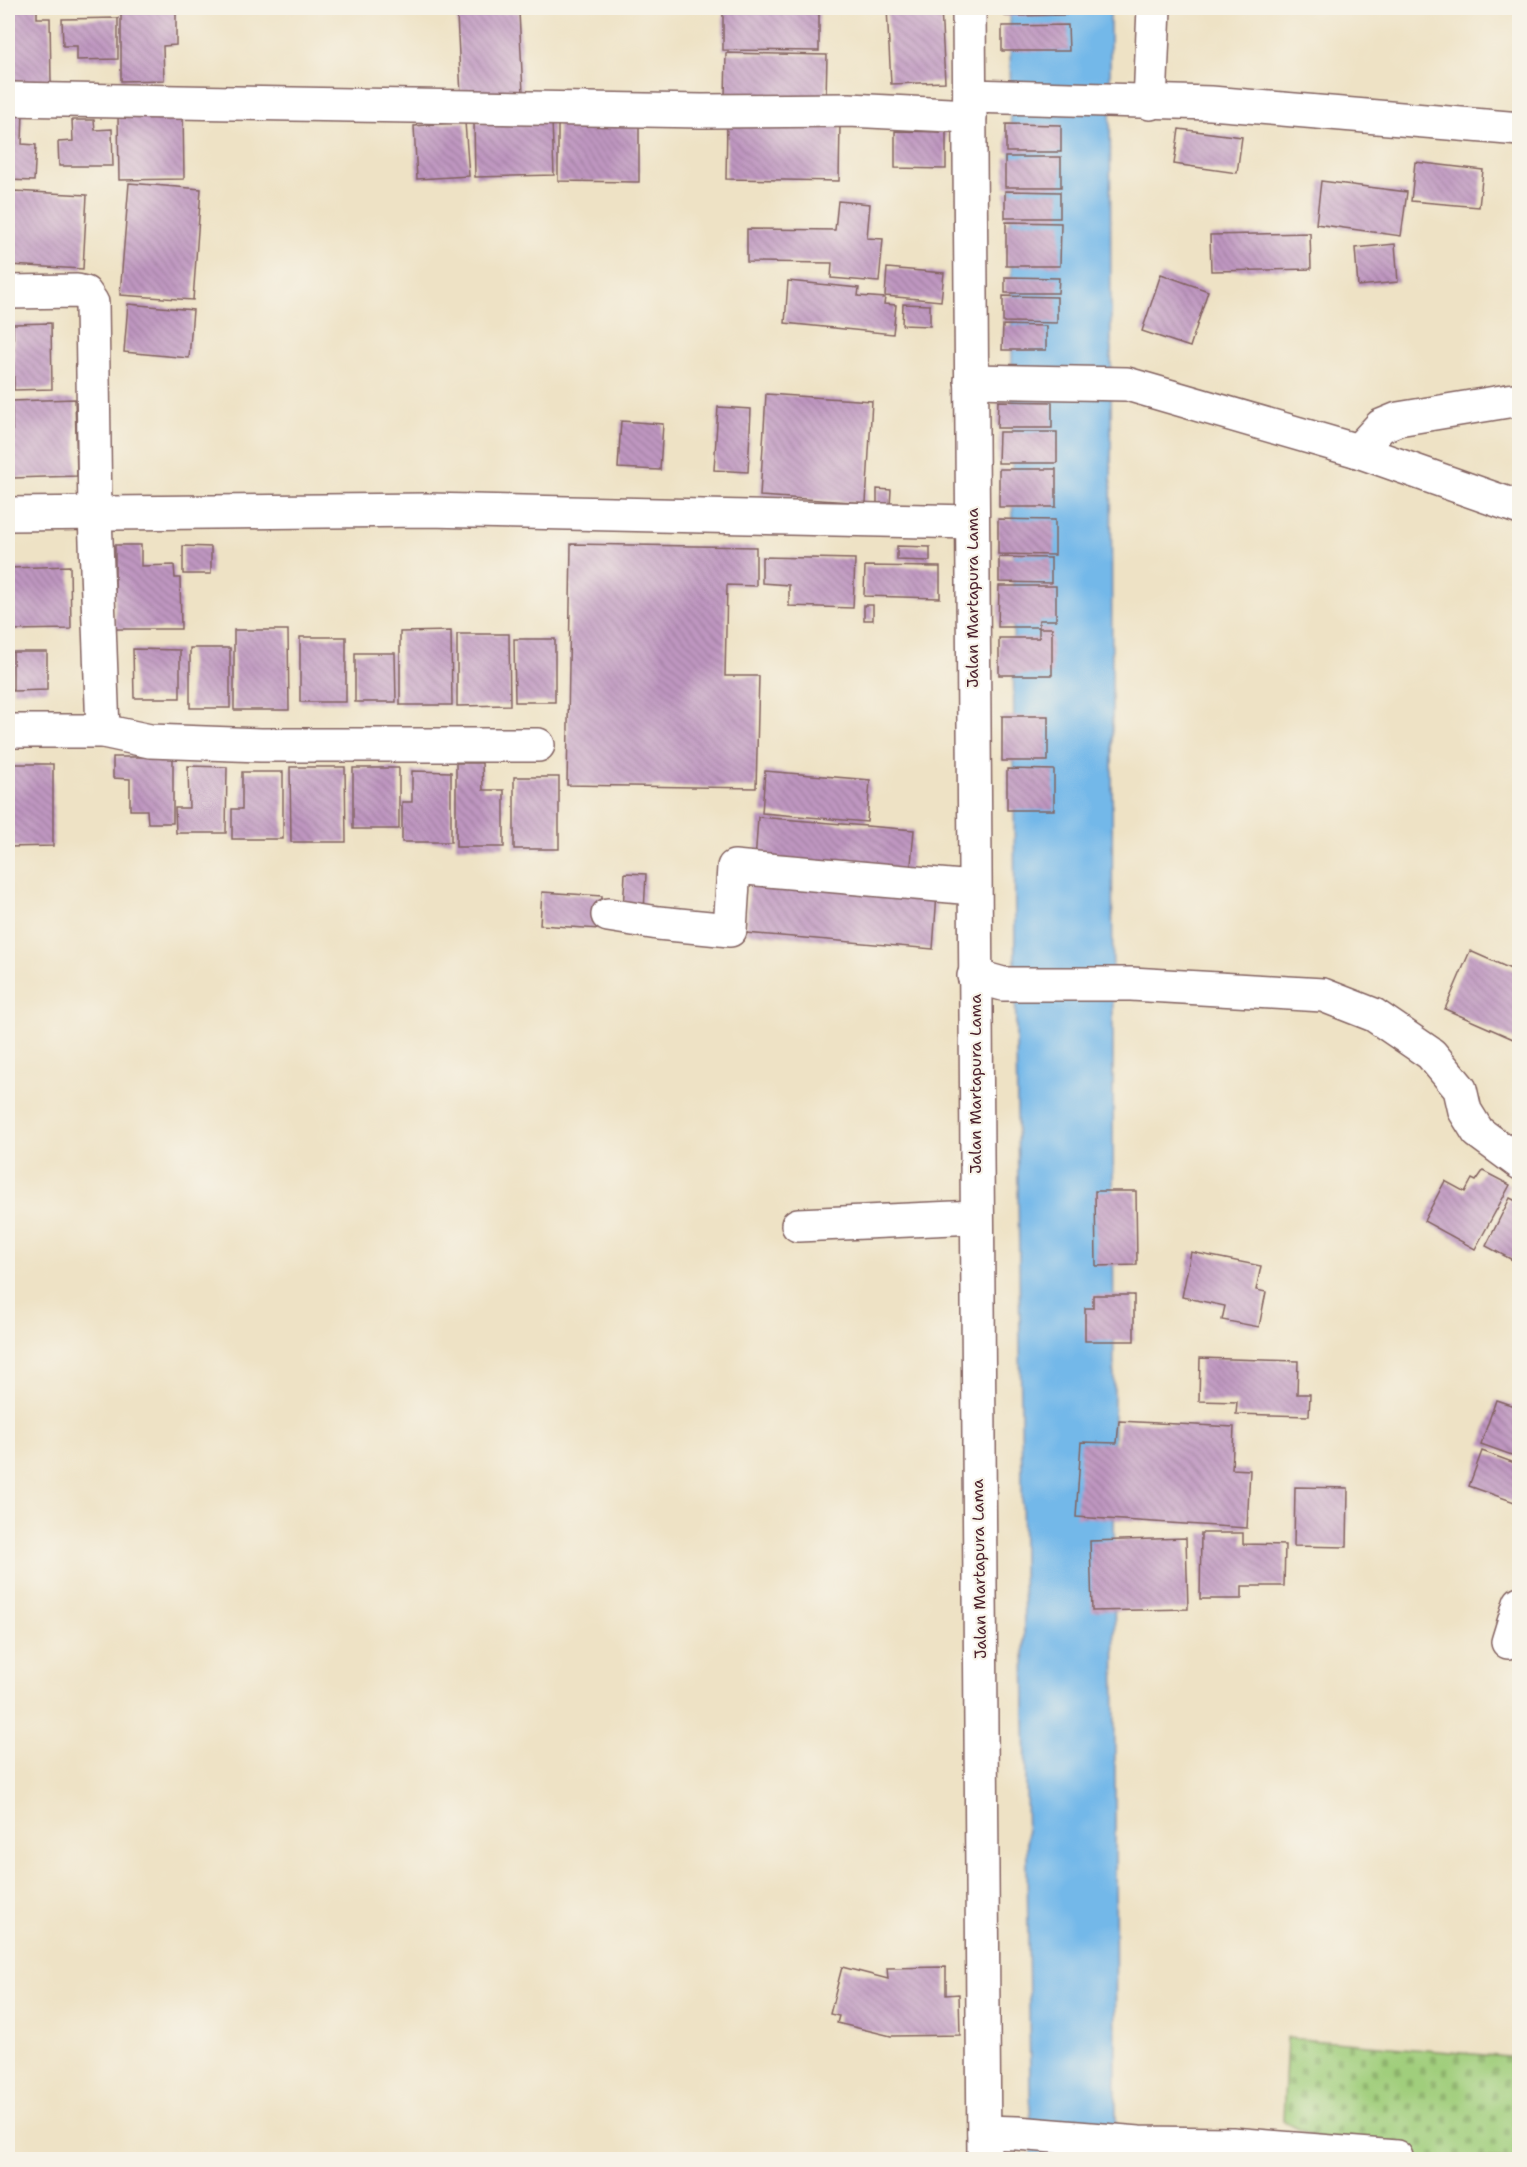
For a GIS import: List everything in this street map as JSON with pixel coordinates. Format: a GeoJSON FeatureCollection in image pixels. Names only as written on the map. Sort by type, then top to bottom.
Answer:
{"type":"FeatureCollection","features":[{"type":"Feature","properties":{"kind":"street","name":"Jalan Martapura Lama"},"geometry":{"type":"LineString","coordinates":[[969,8],[978,103],[983,381],[972,522],[974,888],[989,980],[976,1217],[984,2146]]}},
{"type":"Feature","properties":{"kind":"street"},"geometry":{"type":"LineString","coordinates":[[1140,102],[1154,8]]}},
{"type":"Feature","properties":{"kind":"street"},"geometry":{"type":"LineString","coordinates":[[8,99],[702,111],[849,110],[978,103],[1210,103],[1520,129]]}},
{"type":"Feature","properties":{"kind":"street"},"geometry":{"type":"LineString","coordinates":[[8,292],[77,291],[85,293],[92,303],[95,514],[103,731]]}},
{"type":"Feature","properties":{"kind":"street"},"geometry":{"type":"LineString","coordinates":[[983,381],[1127,384],[1359,451],[1520,508]]}},
{"type":"Feature","properties":{"kind":"street"},"geometry":{"type":"LineString","coordinates":[[1359,451],[1381,426],[1398,419],[1520,399]]}},
{"type":"Feature","properties":{"kind":"street"},"geometry":{"type":"LineString","coordinates":[[8,514],[428,510],[972,522]]}},
{"type":"Feature","properties":{"kind":"street"},"geometry":{"type":"LineString","coordinates":[[8,731],[103,731],[150,741],[261,745],[538,745]]}},
{"type":"Feature","properties":{"kind":"street"},"geometry":{"type":"LineString","coordinates":[[608,915],[658,923],[730,930],[734,867],[974,888]]}},
{"type":"Feature","properties":{"kind":"street"},"geometry":{"type":"LineString","coordinates":[[989,980],[1131,984],[1323,995],[1374,1016],[1431,1054],[1460,1089],[1465,1111],[1478,1132],[1520,1163]]}},
{"type":"Feature","properties":{"kind":"street"},"geometry":{"type":"LineString","coordinates":[[798,1225],[976,1217]]}},
{"type":"Feature","properties":{"kind":"street"},"geometry":{"type":"LineString","coordinates":[[1508,1642],[1520,1603]]}},
{"type":"Feature","properties":{"kind":"street"},"geometry":{"type":"LineString","coordinates":[[984,2146],[1017,2133],[1139,2143],[1232,2144],[1396,2157]]}},
{"type":"Feature","properties":{"kind":"green space"},"geometry":{"type":"Polygon","coordinates":[[[1287,2038],[1519,2058],[1519,2159],[1383,2159],[1341,2151],[1283,2121],[1287,2038]]]}},
{"type":"Feature","properties":{"kind":"water"},"geometry":{"type":"Polygon","coordinates":[[[1010,8],[1110,8],[1116,2159],[1031,2159],[1015,963],[1010,8]]]}},
{"type":"Feature","properties":{"kind":"building"},"geometry":{"type":"Polygon","coordinates":[[[8,8],[37,8],[37,18],[50,18],[51,83],[8,84],[8,8]]]}},
{"type":"Feature","properties":{"kind":"building"},"geometry":{"type":"Polygon","coordinates":[[[121,8],[176,8],[176,45],[163,46],[164,80],[121,81],[121,8]]]}},
{"type":"Feature","properties":{"kind":"building"},"geometry":{"type":"Polygon","coordinates":[[[723,8],[819,9],[819,51],[723,50],[723,8]]]}},
{"type":"Feature","properties":{"kind":"building"},"geometry":{"type":"Polygon","coordinates":[[[887,8],[941,8],[945,82],[891,84],[887,8]]]}},
{"type":"Feature","properties":{"kind":"building"},"geometry":{"type":"Polygon","coordinates":[[[1004,8],[1066,8],[1066,15],[1004,16],[1004,8]]]}},
{"type":"Feature","properties":{"kind":"building"},"geometry":{"type":"Polygon","coordinates":[[[519,12],[523,93],[461,96],[457,15],[519,12]]]}},
{"type":"Feature","properties":{"kind":"building"},"geometry":{"type":"Polygon","coordinates":[[[118,18],[118,59],[77,60],[77,46],[63,46],[62,19],[118,18]]]}},
{"type":"Feature","properties":{"kind":"building"},"geometry":{"type":"Polygon","coordinates":[[[1068,25],[1069,51],[1002,51],[1002,26],[1068,25]]]}},
{"type":"Feature","properties":{"kind":"building"},"geometry":{"type":"Polygon","coordinates":[[[726,53],[827,55],[826,99],[725,98],[726,53]]]}},
{"type":"Feature","properties":{"kind":"building"},"geometry":{"type":"Polygon","coordinates":[[[8,109],[23,110],[22,144],[36,145],[34,181],[8,180],[8,109]]]}},
{"type":"Feature","properties":{"kind":"building"},"geometry":{"type":"Polygon","coordinates":[[[183,113],[184,179],[119,180],[118,114],[183,113]]]}},
{"type":"Feature","properties":{"kind":"building"},"geometry":{"type":"Polygon","coordinates":[[[72,120],[94,120],[95,130],[112,129],[113,166],[59,166],[58,142],[73,141],[72,120]]]}},
{"type":"Feature","properties":{"kind":"building"},"geometry":{"type":"Polygon","coordinates":[[[552,120],[554,175],[475,177],[474,122],[552,120]]]}},
{"type":"Feature","properties":{"kind":"building"},"geometry":{"type":"Polygon","coordinates":[[[465,122],[469,176],[417,179],[414,126],[465,122]]]}},
{"type":"Feature","properties":{"kind":"building"},"geometry":{"type":"Polygon","coordinates":[[[558,122],[639,123],[639,182],[558,181],[558,122]]]}},
{"type":"Feature","properties":{"kind":"building"},"geometry":{"type":"Polygon","coordinates":[[[727,122],[840,123],[839,181],[726,179],[727,122]]]}},
{"type":"Feature","properties":{"kind":"building"},"geometry":{"type":"Polygon","coordinates":[[[1006,124],[1061,125],[1061,152],[1006,152],[1006,124]]]}},
{"type":"Feature","properties":{"kind":"building"},"geometry":{"type":"Polygon","coordinates":[[[1179,129],[1242,137],[1237,173],[1174,164],[1179,129]]]}},
{"type":"Feature","properties":{"kind":"building"},"geometry":{"type":"Polygon","coordinates":[[[895,131],[946,132],[946,169],[895,168],[895,131]]]}},
{"type":"Feature","properties":{"kind":"building"},"geometry":{"type":"Polygon","coordinates":[[[1005,157],[1061,157],[1061,187],[1005,187],[1005,157]]]}},
{"type":"Feature","properties":{"kind":"building"},"geometry":{"type":"Polygon","coordinates":[[[1415,162],[1483,170],[1479,207],[1411,201],[1415,162]]]}},
{"type":"Feature","properties":{"kind":"building"},"geometry":{"type":"Polygon","coordinates":[[[1321,181],[1407,192],[1401,236],[1316,224],[1321,181]]]}},
{"type":"Feature","properties":{"kind":"building"},"geometry":{"type":"Polygon","coordinates":[[[129,183],[201,189],[193,300],[120,295],[129,183]]]}},
{"type":"Feature","properties":{"kind":"building"},"geometry":{"type":"Polygon","coordinates":[[[13,191],[87,195],[83,269],[9,265],[13,191]]]}},
{"type":"Feature","properties":{"kind":"building"},"geometry":{"type":"Polygon","coordinates":[[[1005,191],[1060,192],[1060,218],[1005,218],[1005,191]]]}},
{"type":"Feature","properties":{"kind":"building"},"geometry":{"type":"Polygon","coordinates":[[[838,201],[870,204],[867,238],[883,239],[879,282],[831,278],[832,263],[747,262],[747,229],[835,230],[838,201]]]}},
{"type":"Feature","properties":{"kind":"building"},"geometry":{"type":"Polygon","coordinates":[[[1006,222],[1061,223],[1060,266],[1006,266],[1006,222]]]}},
{"type":"Feature","properties":{"kind":"building"},"geometry":{"type":"Polygon","coordinates":[[[1310,233],[1311,269],[1211,271],[1210,235],[1310,233]]]}},
{"type":"Feature","properties":{"kind":"building"},"geometry":{"type":"Polygon","coordinates":[[[1395,244],[1398,282],[1358,286],[1355,248],[1395,244]]]}},
{"type":"Feature","properties":{"kind":"building"},"geometry":{"type":"Polygon","coordinates":[[[887,268],[944,273],[941,301],[885,296],[887,268]]]}},
{"type":"Feature","properties":{"kind":"building"},"geometry":{"type":"Polygon","coordinates":[[[1161,274],[1208,291],[1190,347],[1142,331],[1161,274]]]}},
{"type":"Feature","properties":{"kind":"building"},"geometry":{"type":"Polygon","coordinates":[[[1005,277],[1059,278],[1058,293],[1005,293],[1005,277]]]}},
{"type":"Feature","properties":{"kind":"building"},"geometry":{"type":"Polygon","coordinates":[[[788,281],[859,288],[858,296],[885,298],[884,304],[896,305],[893,334],[785,323],[788,281]]]}},
{"type":"Feature","properties":{"kind":"building"},"geometry":{"type":"Polygon","coordinates":[[[1003,296],[1057,297],[1057,323],[1003,322],[1003,296]]]}},
{"type":"Feature","properties":{"kind":"building"},"geometry":{"type":"Polygon","coordinates":[[[128,304],[193,310],[189,358],[124,352],[128,304]]]}},
{"type":"Feature","properties":{"kind":"building"},"geometry":{"type":"Polygon","coordinates":[[[903,304],[930,305],[930,326],[902,325],[903,304]]]}},
{"type":"Feature","properties":{"kind":"building"},"geometry":{"type":"Polygon","coordinates":[[[51,323],[52,389],[14,390],[13,324],[51,323]]]}},
{"type":"Feature","properties":{"kind":"building"},"geometry":{"type":"Polygon","coordinates":[[[1003,325],[1046,326],[1046,350],[1002,350],[1003,325]]]}},
{"type":"Feature","properties":{"kind":"building"},"geometry":{"type":"Polygon","coordinates":[[[766,394],[872,401],[866,503],[760,496],[766,394]]]}},
{"type":"Feature","properties":{"kind":"building"},"geometry":{"type":"Polygon","coordinates":[[[75,399],[77,476],[13,478],[12,401],[75,399]]]}},
{"type":"Feature","properties":{"kind":"building"},"geometry":{"type":"Polygon","coordinates":[[[998,401],[1052,402],[1052,428],[997,428],[998,401]]]}},
{"type":"Feature","properties":{"kind":"building"},"geometry":{"type":"Polygon","coordinates":[[[718,407],[751,409],[748,472],[714,470],[718,407]]]}},
{"type":"Feature","properties":{"kind":"building"},"geometry":{"type":"Polygon","coordinates":[[[621,421],[663,424],[660,470],[618,468],[621,421]]]}},
{"type":"Feature","properties":{"kind":"building"},"geometry":{"type":"Polygon","coordinates":[[[999,432],[1057,432],[1057,463],[998,463],[999,432]]]}},
{"type":"Feature","properties":{"kind":"building"},"geometry":{"type":"Polygon","coordinates":[[[999,469],[1056,469],[1056,507],[999,507],[999,469]]]}},
{"type":"Feature","properties":{"kind":"building"},"geometry":{"type":"Polygon","coordinates":[[[877,489],[891,490],[890,506],[877,506],[877,489]]]}},
{"type":"Feature","properties":{"kind":"building"},"geometry":{"type":"Polygon","coordinates":[[[998,519],[1055,520],[1055,555],[998,554],[998,519]]]}},
{"type":"Feature","properties":{"kind":"building"},"geometry":{"type":"Polygon","coordinates":[[[571,544],[756,547],[756,586],[727,585],[725,676],[759,676],[756,788],[567,785],[571,544]]]}},
{"type":"Feature","properties":{"kind":"building"},"geometry":{"type":"Polygon","coordinates":[[[115,545],[141,545],[141,566],[174,565],[175,578],[180,578],[181,629],[115,629],[115,545]]]}},
{"type":"Feature","properties":{"kind":"building"},"geometry":{"type":"Polygon","coordinates":[[[183,546],[211,547],[211,574],[183,574],[183,546]]]}},
{"type":"Feature","properties":{"kind":"building"},"geometry":{"type":"Polygon","coordinates":[[[897,546],[930,547],[930,561],[897,560],[897,546]]]}},
{"type":"Feature","properties":{"kind":"building"},"geometry":{"type":"Polygon","coordinates":[[[762,557],[855,559],[853,608],[789,606],[789,585],[762,583],[762,557]]]}},
{"type":"Feature","properties":{"kind":"building"},"geometry":{"type":"Polygon","coordinates":[[[999,557],[1051,558],[1051,583],[999,582],[999,557]]]}},
{"type":"Feature","properties":{"kind":"building"},"geometry":{"type":"Polygon","coordinates":[[[70,566],[71,629],[12,630],[10,568],[70,566]]]}},
{"type":"Feature","properties":{"kind":"building"},"geometry":{"type":"Polygon","coordinates":[[[865,566],[940,567],[940,598],[864,596],[865,566]]]}},
{"type":"Feature","properties":{"kind":"building"},"geometry":{"type":"Polygon","coordinates":[[[999,586],[1056,586],[1056,620],[1039,620],[1039,627],[998,627],[999,586]]]}},
{"type":"Feature","properties":{"kind":"building"},"geometry":{"type":"Polygon","coordinates":[[[864,605],[873,605],[873,620],[864,620],[864,605]]]}},
{"type":"Feature","properties":{"kind":"building"},"geometry":{"type":"Polygon","coordinates":[[[1039,628],[1052,628],[1052,675],[999,675],[999,638],[1039,638],[1039,628]]]}},
{"type":"Feature","properties":{"kind":"building"},"geometry":{"type":"Polygon","coordinates":[[[234,630],[288,630],[289,710],[234,710],[234,630]]]}},
{"type":"Feature","properties":{"kind":"building"},"geometry":{"type":"Polygon","coordinates":[[[451,631],[452,705],[400,705],[400,632],[451,631]]]}},
{"type":"Feature","properties":{"kind":"building"},"geometry":{"type":"Polygon","coordinates":[[[457,634],[509,634],[510,705],[457,706],[457,634]]]}},
{"type":"Feature","properties":{"kind":"building"},"geometry":{"type":"Polygon","coordinates":[[[300,637],[346,637],[346,702],[300,702],[300,637]]]}},
{"type":"Feature","properties":{"kind":"building"},"geometry":{"type":"Polygon","coordinates":[[[514,639],[555,639],[555,702],[515,702],[514,639]]]}},
{"type":"Feature","properties":{"kind":"building"},"geometry":{"type":"Polygon","coordinates":[[[190,648],[230,648],[230,708],[190,708],[190,648]]]}},
{"type":"Feature","properties":{"kind":"building"},"geometry":{"type":"Polygon","coordinates":[[[133,649],[180,650],[180,698],[134,698],[133,649]]]}},
{"type":"Feature","properties":{"kind":"building"},"geometry":{"type":"Polygon","coordinates":[[[13,652],[47,652],[47,690],[13,691],[13,652]]]}},
{"type":"Feature","properties":{"kind":"building"},"geometry":{"type":"Polygon","coordinates":[[[355,653],[395,653],[396,702],[355,702],[355,653]]]}},
{"type":"Feature","properties":{"kind":"building"},"geometry":{"type":"Polygon","coordinates":[[[1002,716],[1048,716],[1048,761],[1002,761],[1002,716]]]}},
{"type":"Feature","properties":{"kind":"building"},"geometry":{"type":"Polygon","coordinates":[[[113,757],[173,757],[173,823],[148,823],[147,810],[130,810],[130,779],[113,778],[113,757]]]}},
{"type":"Feature","properties":{"kind":"building"},"geometry":{"type":"Polygon","coordinates":[[[456,763],[482,763],[483,790],[504,790],[504,847],[456,847],[456,763]]]}},
{"type":"Feature","properties":{"kind":"building"},"geometry":{"type":"Polygon","coordinates":[[[8,764],[53,764],[53,846],[8,847],[8,764]]]}},
{"type":"Feature","properties":{"kind":"building"},"geometry":{"type":"Polygon","coordinates":[[[188,766],[227,767],[226,833],[176,833],[175,808],[189,808],[188,766]]]}},
{"type":"Feature","properties":{"kind":"building"},"geometry":{"type":"Polygon","coordinates":[[[290,767],[345,767],[346,842],[291,842],[290,767]]]}},
{"type":"Feature","properties":{"kind":"building"},"geometry":{"type":"Polygon","coordinates":[[[353,768],[399,768],[399,829],[353,829],[353,768]]]}},
{"type":"Feature","properties":{"kind":"building"},"geometry":{"type":"Polygon","coordinates":[[[1007,769],[1054,770],[1054,810],[1007,810],[1007,769]]]}},
{"type":"Feature","properties":{"kind":"building"},"geometry":{"type":"Polygon","coordinates":[[[412,771],[451,772],[451,842],[402,842],[402,802],[412,802],[412,771]]]}},
{"type":"Feature","properties":{"kind":"building"},"geometry":{"type":"Polygon","coordinates":[[[765,771],[870,780],[867,822],[762,813],[765,771]]]}},
{"type":"Feature","properties":{"kind":"building"},"geometry":{"type":"Polygon","coordinates":[[[242,772],[283,772],[283,839],[232,839],[232,809],[242,809],[242,772]]]}},
{"type":"Feature","properties":{"kind":"building"},"geometry":{"type":"Polygon","coordinates":[[[514,777],[559,777],[559,849],[514,849],[514,777]]]}},
{"type":"Feature","properties":{"kind":"building"},"geometry":{"type":"Polygon","coordinates":[[[758,817],[914,830],[910,876],[755,863],[758,817]]]}},
{"type":"Feature","properties":{"kind":"building"},"geometry":{"type":"Polygon","coordinates":[[[625,873],[646,874],[644,912],[623,911],[625,873]]]}},
{"type":"Feature","properties":{"kind":"building"},"geometry":{"type":"Polygon","coordinates":[[[750,878],[937,894],[933,949],[746,933],[750,878]]]}},
{"type":"Feature","properties":{"kind":"building"},"geometry":{"type":"Polygon","coordinates":[[[542,892],[602,896],[600,929],[540,925],[542,892]]]}},
{"type":"Feature","properties":{"kind":"building"},"geometry":{"type":"Polygon","coordinates":[[[1470,951],[1520,973],[1520,1042],[1445,1009],[1470,951]]]}},
{"type":"Feature","properties":{"kind":"building"},"geometry":{"type":"Polygon","coordinates":[[[1483,1171],[1510,1185],[1475,1249],[1424,1221],[1445,1181],[1465,1192],[1472,1179],[1476,1181],[1483,1171]]]}},
{"type":"Feature","properties":{"kind":"building"},"geometry":{"type":"Polygon","coordinates":[[[1095,1191],[1136,1191],[1137,1265],[1096,1266],[1095,1191]]]}},
{"type":"Feature","properties":{"kind":"building"},"geometry":{"type":"Polygon","coordinates":[[[1510,1198],[1520,1203],[1518,1263],[1486,1246],[1510,1198]]]}},
{"type":"Feature","properties":{"kind":"building"},"geometry":{"type":"Polygon","coordinates":[[[1191,1252],[1261,1266],[1256,1290],[1266,1292],[1259,1327],[1222,1320],[1225,1306],[1182,1297],[1191,1252]]]}},
{"type":"Feature","properties":{"kind":"building"},"geometry":{"type":"Polygon","coordinates":[[[1093,1295],[1134,1295],[1134,1341],[1085,1341],[1085,1308],[1093,1308],[1093,1295]]]}},
{"type":"Feature","properties":{"kind":"building"},"geometry":{"type":"Polygon","coordinates":[[[1200,1358],[1298,1361],[1297,1394],[1310,1394],[1309,1416],[1236,1414],[1237,1402],[1199,1401],[1200,1358]]]}},
{"type":"Feature","properties":{"kind":"building"},"geometry":{"type":"Polygon","coordinates":[[[1496,1400],[1520,1408],[1520,1458],[1481,1444],[1496,1400]]]}},
{"type":"Feature","properties":{"kind":"building"},"geometry":{"type":"Polygon","coordinates":[[[1119,1421],[1234,1427],[1232,1469],[1250,1470],[1247,1528],[1076,1517],[1081,1442],[1117,1443],[1119,1421]]]}},
{"type":"Feature","properties":{"kind":"building"},"geometry":{"type":"Polygon","coordinates":[[[1482,1451],[1520,1465],[1520,1504],[1469,1486],[1482,1451]]]}},
{"type":"Feature","properties":{"kind":"building"},"geometry":{"type":"Polygon","coordinates":[[[1295,1487],[1348,1488],[1347,1547],[1294,1546],[1295,1487]]]}},
{"type":"Feature","properties":{"kind":"building"},"geometry":{"type":"Polygon","coordinates":[[[1201,1533],[1243,1533],[1243,1544],[1285,1545],[1284,1586],[1242,1586],[1242,1599],[1200,1599],[1201,1533]]]}},
{"type":"Feature","properties":{"kind":"building"},"geometry":{"type":"Polygon","coordinates":[[[1186,1538],[1188,1609],[1092,1611],[1090,1541],[1186,1538]]]}},
{"type":"Feature","properties":{"kind":"building"},"geometry":{"type":"Polygon","coordinates":[[[842,1967],[888,1979],[887,1968],[946,1967],[946,1995],[959,1994],[960,2035],[891,2036],[837,2023],[839,2016],[830,2014],[842,1967]]]}}]}
